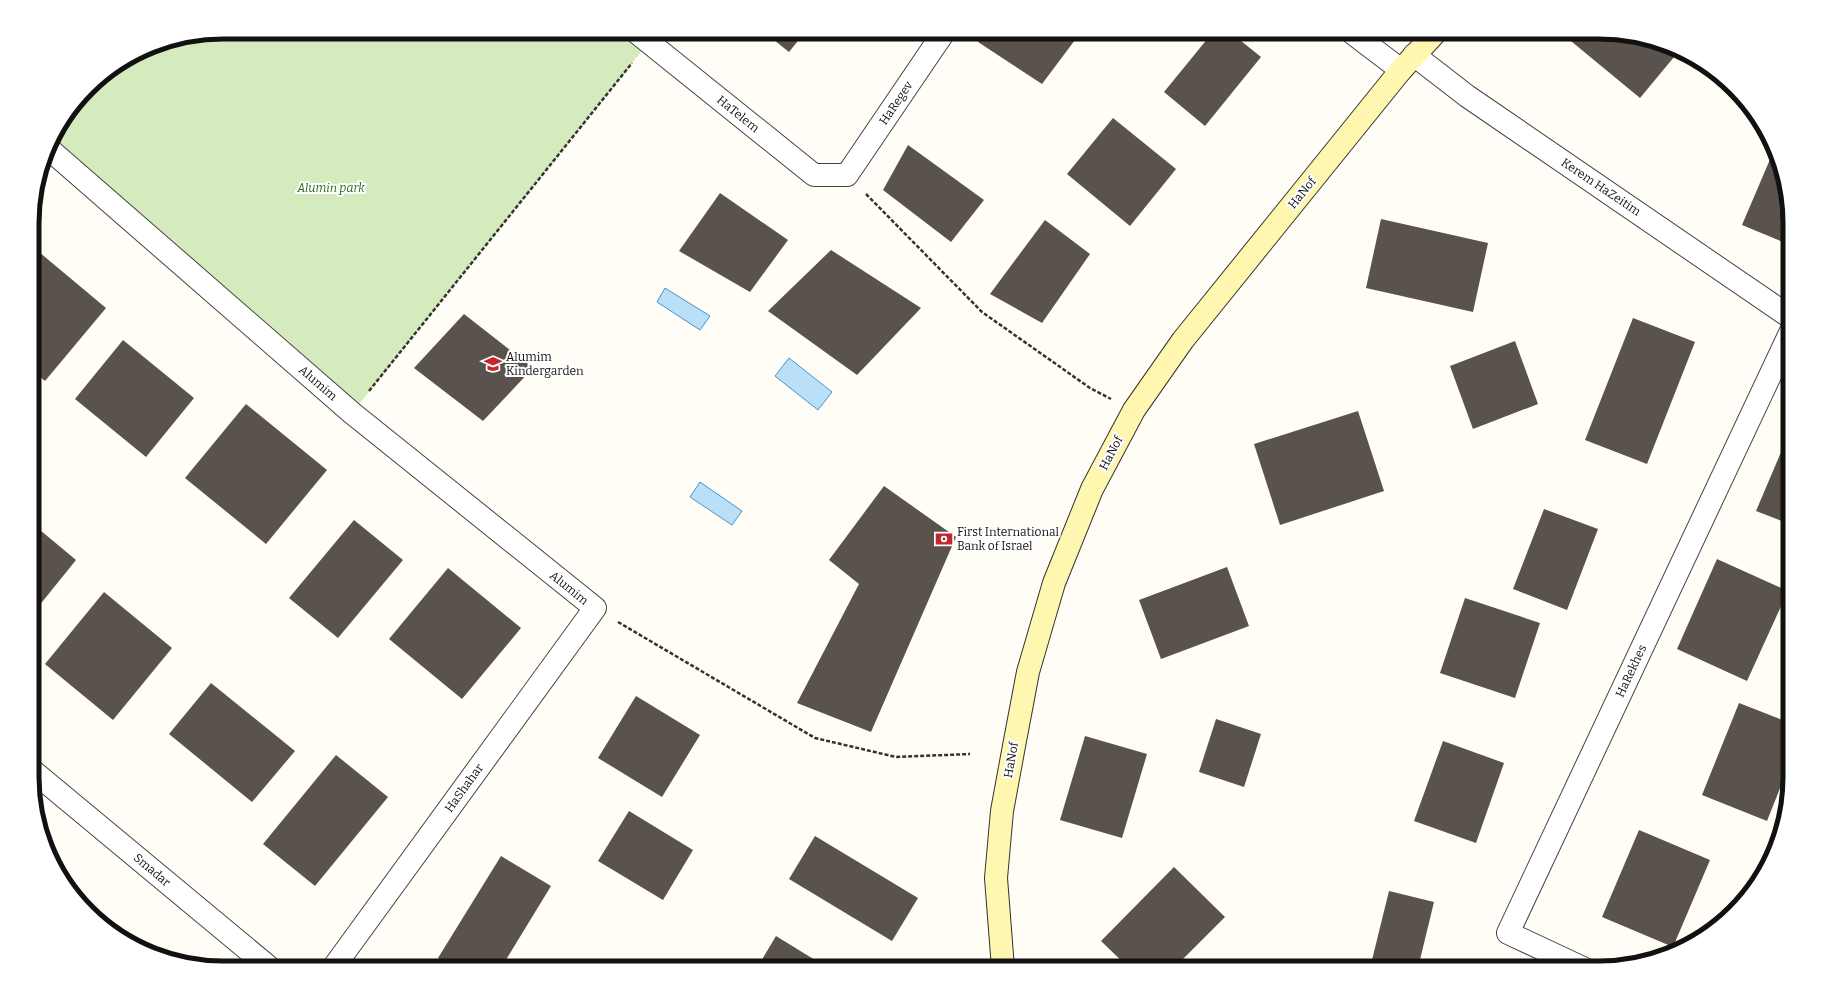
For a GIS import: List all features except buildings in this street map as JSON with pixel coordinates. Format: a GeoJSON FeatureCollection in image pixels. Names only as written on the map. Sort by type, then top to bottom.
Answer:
{"type":"FeatureCollection","features":[{"type":"Feature","properties":{"kind":"street","name":"HaTelem"},"geometry":{"type":"LineString","coordinates":[[644,39],[814,175],[847,175]]}},
{"type":"Feature","properties":{"kind":"street","name":"HaRegev"},"geometry":{"type":"LineString","coordinates":[[847,175],[939,39]]}},
{"type":"Feature","properties":{"kind":"street","name":"Kerem HaZeitim"},"geometry":{"type":"LineString","coordinates":[[1364,39],[1467,96],[1783,312]]}},
{"type":"Feature","properties":{"kind":"street","name":"HaNof"},"geometry":{"type":"LineString","coordinates":[[1002,961],[996,878],[1002,811],[1028,672],[1054,583],[1092,489],[1134,410],[1183,340],[1408,62],[1429,39]]}},
{"type":"Feature","properties":{"kind":"street","name":"Alumim"},"geometry":{"type":"LineString","coordinates":[[53,153],[352,413],[595,608]]}},
{"type":"Feature","properties":{"kind":"street","name":"HaRekhes"},"geometry":{"type":"LineString","coordinates":[[1568,961],[1508,933],[1783,349]]}},
{"type":"Feature","properties":{"kind":"street","name":"HaShahar"},"geometry":{"type":"LineString","coordinates":[[338,961],[595,608]]}},
{"type":"Feature","properties":{"kind":"street","name":"Smadar"},"geometry":{"type":"LineString","coordinates":[[39,776],[262,961]]}},
{"type":"Feature","properties":{"kind":"path"},"geometry":{"type":"LineString","coordinates":[[352,413],[640,39]]}},
{"type":"Feature","properties":{"kind":"path"},"geometry":{"type":"LineString","coordinates":[[847,175],[982,312],[1090,388],[1134,410]]}},
{"type":"Feature","properties":{"kind":"path"},"geometry":{"type":"LineString","coordinates":[[595,608],[815,738],[896,757],[970,754]]}},
{"type":"Feature","properties":{"kind":"green space","name":"Alumin park"},"geometry":{"type":"Polygon","coordinates":[[[211,39],[645,39],[649,42],[352,413],[53,153],[64,131],[77,111],[93,93],[111,77],[142,58],[176,45],[211,39]]]}},
{"type":"Feature","properties":{"kind":"water"},"geometry":{"type":"Polygon","coordinates":[[[665,288],[710,316],[700,330],[657,302],[665,288]]]}},
{"type":"Feature","properties":{"kind":"water"},"geometry":{"type":"Polygon","coordinates":[[[789,358],[832,392],[818,410],[775,376],[789,358]]]}},
{"type":"Feature","properties":{"kind":"water"},"geometry":{"type":"Polygon","coordinates":[[[700,482],[742,511],[732,525],[690,497],[700,482]]]}},
{"type":"Feature","properties":{"kind":"place","name":"Alumim Kindergarden"},"geometry":{"type":"Point","coordinates":[493,364]}},
{"type":"Feature","properties":{"kind":"place","name":"First International Bank of Israel"},"geometry":{"type":"Point","coordinates":[944,539]}}]}
